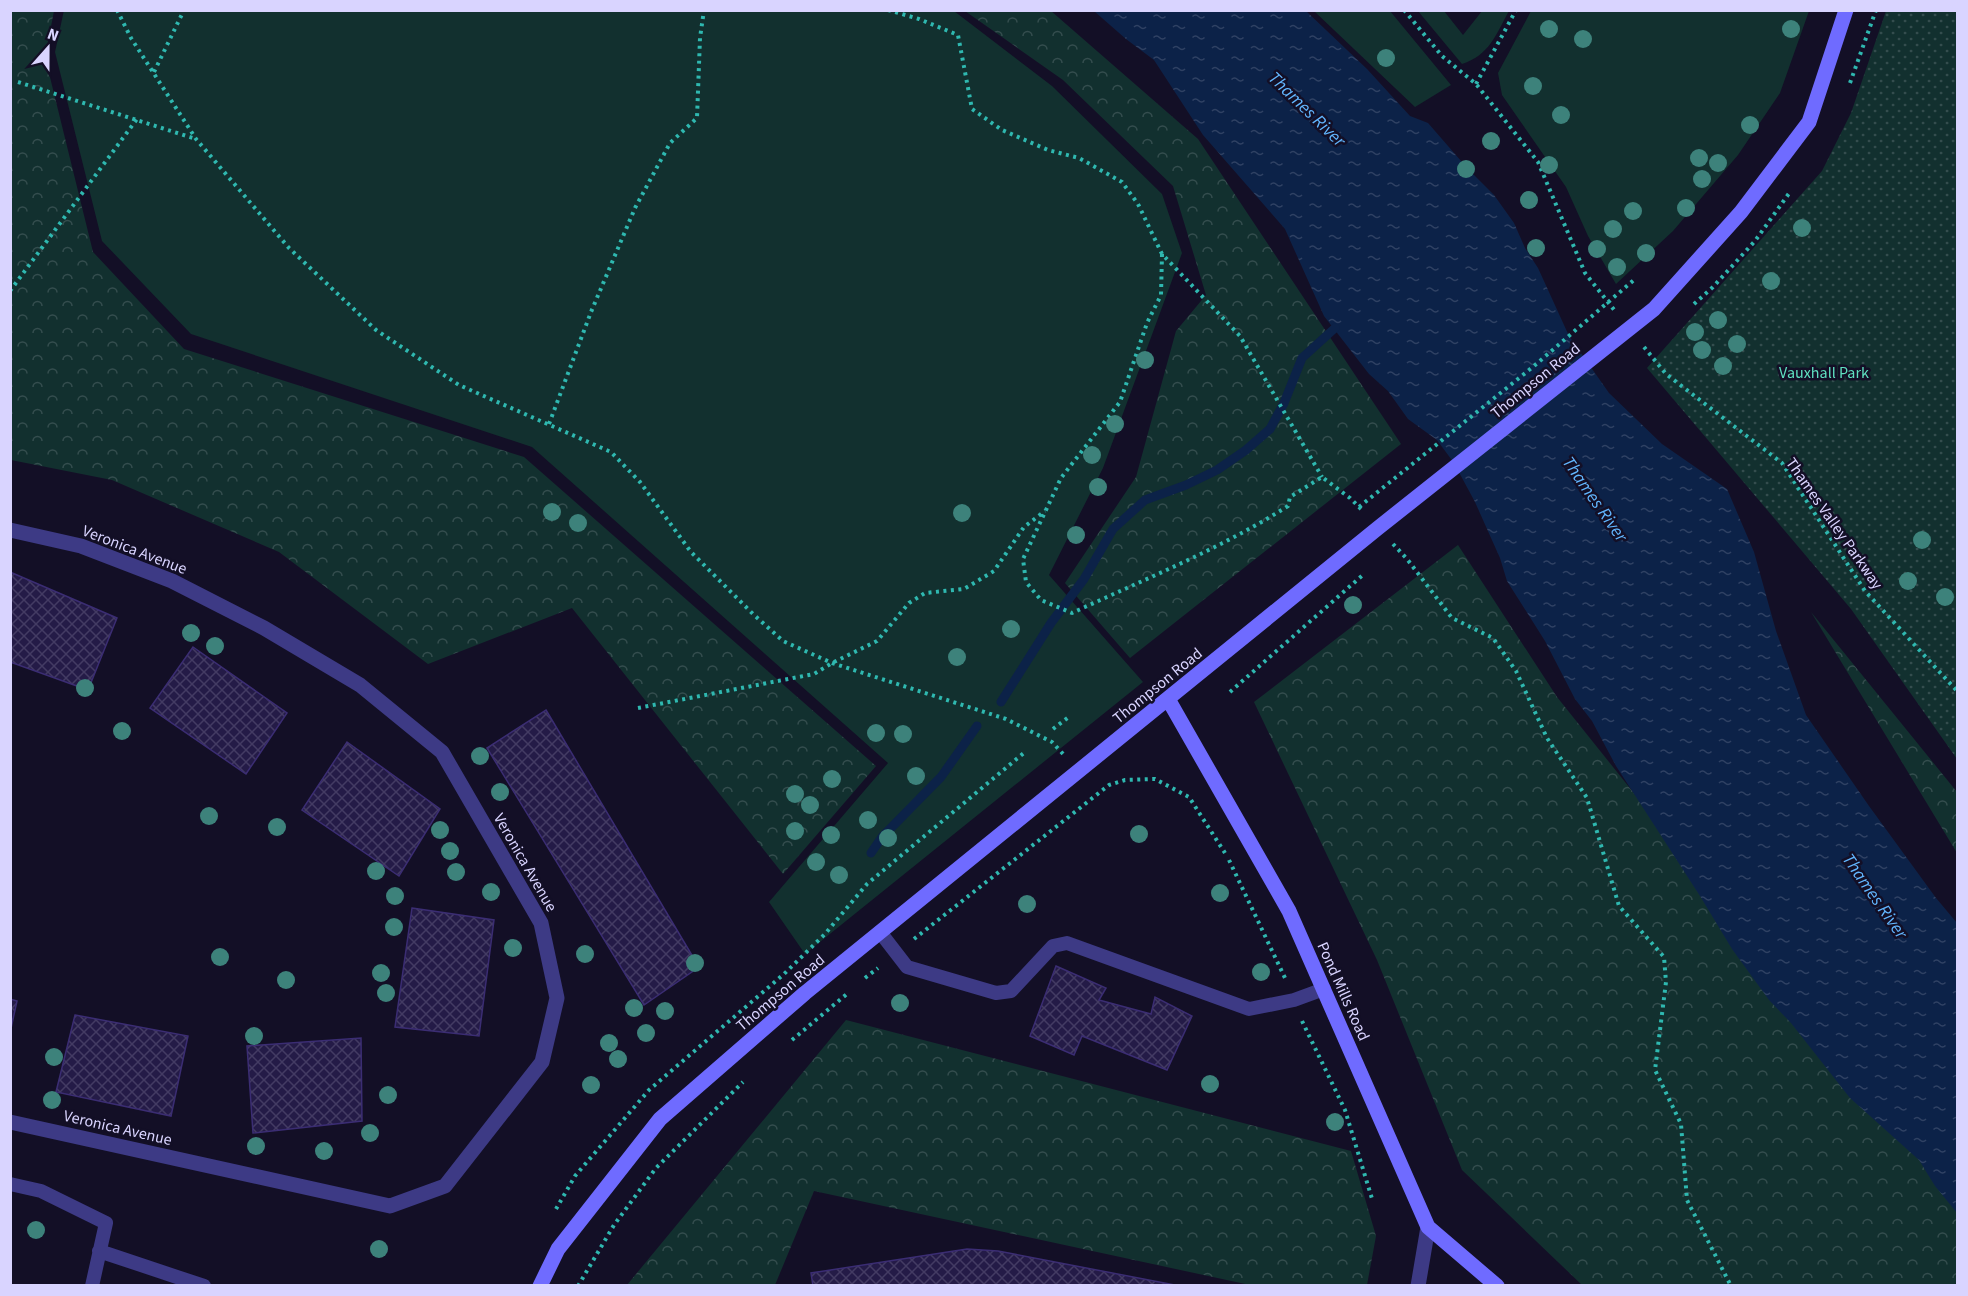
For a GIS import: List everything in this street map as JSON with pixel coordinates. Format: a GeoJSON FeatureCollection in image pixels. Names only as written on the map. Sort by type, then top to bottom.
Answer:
{"type":"FeatureCollection","features":[{"type":"Feature","properties":{"kind":"street","name":"Thompson Road"},"geometry":{"type":"LineString","coordinates":[[540,1286],[558,1249],[660,1119],[804,993],[1378,528],[1654,309],[1741,212],[1809,122],[1846,10]]}},
{"type":"Feature","properties":{"kind":"street","name":"Veronica Avenue"},"geometry":{"type":"LineString","coordinates":[[10,530],[81,546],[162,577],[264,628],[360,685],[442,752],[541,923],[557,999],[542,1062],[445,1186],[390,1206],[10,1122]]}},
{"type":"Feature","properties":{"kind":"street","name":"Pond Mills Road"},"geometry":{"type":"LineString","coordinates":[[1168,699],[1290,911],[1428,1227],[1497,1286]]}},
{"type":"Feature","properties":{"kind":"street"},"geometry":{"type":"LineString","coordinates":[[1418,1286],[1428,1227]]}},
{"type":"Feature","properties":{"kind":"lane"},"geometry":{"type":"LineString","coordinates":[[880,932],[907,967],[996,993],[1011,991],[1053,946],[1066,943],[1249,1009],[1294,1000],[1324,989]]}},
{"type":"Feature","properties":{"kind":"lane"},"geometry":{"type":"LineString","coordinates":[[10,1184],[41,1191],[106,1223],[92,1286]]}},
{"type":"Feature","properties":{"kind":"lane"},"geometry":{"type":"LineString","coordinates":[[99,1251],[204,1286]]}},
{"type":"Feature","properties":{"kind":"path"},"geometry":{"type":"LineString","coordinates":[[117,10],[131,38],[196,139],[289,248],[376,330],[459,385],[611,452],[640,482],[691,552],[783,641],[832,663],[1006,719],[1052,742],[1078,771]]}},
{"type":"Feature","properties":{"kind":"path"},"geometry":{"type":"LineString","coordinates":[[153,73],[184,10]]}},
{"type":"Feature","properties":{"kind":"path"},"geometry":{"type":"LineString","coordinates":[[549,424],[591,312],[635,208],[670,143],[697,118],[700,38],[704,10]]}},
{"type":"Feature","properties":{"kind":"path"},"geometry":{"type":"LineString","coordinates":[[888,10],[919,19],[958,35],[972,109],[1002,130],[1048,150],[1079,158],[1122,182],[1138,204],[1162,254],[1240,336],[1322,477],[1350,498],[1407,559],[1452,618],[1493,638],[1516,671],[1547,738],[1587,798],[1619,906],[1664,957],[1666,982],[1655,1070],[1681,1124],[1687,1200],[1731,1286]]}},
{"type":"Feature","properties":{"kind":"path"},"geometry":{"type":"LineString","coordinates":[[1404,10],[1442,56],[1476,84],[1538,162],[1585,273],[1622,319]]}},
{"type":"Feature","properties":{"kind":"path"},"geometry":{"type":"LineString","coordinates":[[1476,84],[1516,10]]}},
{"type":"Feature","properties":{"kind":"path"},"geometry":{"type":"LineString","coordinates":[[18,82],[196,139]]}},
{"type":"Feature","properties":{"kind":"path"},"geometry":{"type":"LineString","coordinates":[[10,291],[136,119]]}},
{"type":"Feature","properties":{"kind":"path"},"geometry":{"type":"LineString","coordinates":[[1162,254],[1161,294],[1147,323],[1120,402],[1061,478],[1023,559],[1026,582],[1041,600],[1072,613],[1172,568],[1258,525],[1287,506],[1290,497],[1322,477]]}},
{"type":"Feature","properties":{"kind":"path"},"geometry":{"type":"LineString","coordinates":[[1359,507],[1525,374],[1635,279]]}},
{"type":"Feature","properties":{"kind":"path","name":"Thames Valley Parkway"},"geometry":{"type":"LineString","coordinates":[[1637,338],[1666,374],[1782,463],[1865,591],[1958,692]]}},
{"type":"Feature","properties":{"kind":"path"},"geometry":{"type":"LineString","coordinates":[[638,708],[814,674],[877,641],[909,603],[925,593],[964,589],[994,571],[1024,527],[1046,510]]}},
{"type":"Feature","properties":{"kind":"path"},"geometry":{"type":"LineString","coordinates":[[1389,552],[1396,546]]}},
{"type":"Feature","properties":{"kind":"path"},"geometry":{"type":"LineString","coordinates":[[1230,692],[1368,570]]}},
{"type":"Feature","properties":{"kind":"path"},"geometry":{"type":"LineString","coordinates":[[1053,729],[1070,716]]}},
{"type":"Feature","properties":{"kind":"path"},"geometry":{"type":"LineString","coordinates":[[825,934],[867,884],[1025,752]]}},
{"type":"Feature","properties":{"kind":"path"},"geometry":{"type":"LineString","coordinates":[[862,981],[1109,785],[1125,780],[1155,779],[1189,796],[1228,858],[1345,1110],[1372,1202]]}},
{"type":"Feature","properties":{"kind":"path"},"geometry":{"type":"LineString","coordinates":[[784,1047],[854,988]]}},
{"type":"Feature","properties":{"kind":"path"},"geometry":{"type":"LineString","coordinates":[[578,1286],[614,1225],[656,1168],[749,1076]]}},
{"type":"Feature","properties":{"kind":"green space"},"geometry":{"type":"Polygon","coordinates":[[[64,10],[954,11],[1052,86],[1162,194],[1182,253],[1103,468],[1049,575],[1143,682],[805,954],[769,902],[888,763],[532,447],[191,334],[102,241],[55,52],[64,10]]]}},
{"type":"Feature","properties":{"kind":"green space"},"geometry":{"type":"Polygon","coordinates":[[[10,11],[54,11],[45,57],[93,252],[184,349],[524,457],[876,766],[783,874],[572,608],[428,664],[279,552],[112,480],[11,460],[10,11]]]}},
{"type":"Feature","properties":{"kind":"green space"},"geometry":{"type":"Polygon","coordinates":[[[965,11],[1051,11],[1198,139],[1401,444],[1130,658],[1065,583],[1136,477],[1176,331],[1206,295],[1173,186],[1063,80],[965,11]]]}},
{"type":"Feature","properties":{"kind":"green space"},"geometry":{"type":"Polygon","coordinates":[[[1314,11],[1390,11],[1451,85],[1415,107],[1314,11]]]}},
{"type":"Feature","properties":{"kind":"green space"},"geometry":{"type":"Polygon","coordinates":[[[1418,11],[1444,11],[1463,35],[1482,11],[1509,11],[1496,36],[1486,49],[1472,60],[1462,64],[1418,11]]]}},
{"type":"Feature","properties":{"kind":"green space"},"geometry":{"type":"Polygon","coordinates":[[[1531,11],[1809,11],[1780,93],[1738,155],[1673,231],[1616,284],[1588,236],[1566,187],[1502,95],[1498,73],[1531,11]]]}},
{"type":"Feature","properties":{"kind":"green space","name":"Vauxhall Park"},"geometry":{"type":"Polygon","coordinates":[[[1886,11],[1957,11],[1957,759],[1851,609],[1647,368],[1822,171],[1851,113],[1886,11]]]}},
{"type":"Feature","properties":{"kind":"green space"},"geometry":{"type":"Polygon","coordinates":[[[1458,545],[1557,697],[1957,1197],[1957,1285],[1582,1285],[1462,1170],[1377,960],[1254,702],[1458,545]]]}},
{"type":"Feature","properties":{"kind":"green space"},"geometry":{"type":"Polygon","coordinates":[[[1811,612],[1957,792],[1957,853],[1811,612]]]}},
{"type":"Feature","properties":{"kind":"green space"},"geometry":{"type":"Polygon","coordinates":[[[846,1020],[1351,1151],[1376,1236],[1367,1285],[1250,1285],[814,1191],[775,1285],[627,1285],[846,1020]]]}},
{"type":"Feature","properties":{"kind":"water","name":"Thames River"},"geometry":{"type":"Polygon","coordinates":[[[1094,11],[1306,11],[1367,69],[1410,116],[1428,123],[1494,195],[1514,223],[1525,248],[1538,268],[1569,336],[1609,393],[1662,444],[1727,489],[1754,552],[1776,631],[1806,715],[1869,806],[1957,923],[1957,1213],[1935,1186],[1919,1160],[1850,1098],[1791,1023],[1769,1000],[1732,949],[1616,766],[1592,721],[1575,699],[1545,641],[1507,581],[1500,558],[1475,502],[1454,463],[1437,440],[1408,419],[1388,391],[1369,374],[1324,316],[1285,229],[1203,135],[1154,60],[1094,11]]]}},
{"type":"Feature","properties":{"kind":"building"},"geometry":{"type":"Polygon","coordinates":[[[10,572],[117,618],[88,690],[10,662],[10,572]]]}},
{"type":"Feature","properties":{"kind":"building"},"geometry":{"type":"Polygon","coordinates":[[[193,647],[287,713],[246,774],[150,708],[193,647]]]}},
{"type":"Feature","properties":{"kind":"building"},"geometry":{"type":"Polygon","coordinates":[[[546,710],[699,967],[644,1005],[487,748],[546,710]]]}},
{"type":"Feature","properties":{"kind":"building"},"geometry":{"type":"Polygon","coordinates":[[[347,742],[440,809],[399,876],[302,810],[347,742]]]}},
{"type":"Feature","properties":{"kind":"building"},"geometry":{"type":"Polygon","coordinates":[[[412,908],[494,920],[479,1036],[395,1027],[412,908]]]}},
{"type":"Feature","properties":{"kind":"building"},"geometry":{"type":"Polygon","coordinates":[[[1056,966],[1106,988],[1099,1000],[1151,1014],[1155,997],[1192,1016],[1167,1070],[1082,1036],[1074,1055],[1030,1036],[1056,966]]]}},
{"type":"Feature","properties":{"kind":"building"},"geometry":{"type":"Polygon","coordinates":[[[10,999],[17,1001],[10,1033],[10,999]]]}},
{"type":"Feature","properties":{"kind":"building"},"geometry":{"type":"Polygon","coordinates":[[[75,1015],[188,1036],[171,1116],[56,1092],[75,1015]]]}},
{"type":"Feature","properties":{"kind":"building"},"geometry":{"type":"Polygon","coordinates":[[[361,1038],[362,1121],[253,1133],[247,1046],[361,1038]]]}},
{"type":"Feature","properties":{"kind":"building"},"geometry":{"type":"Polygon","coordinates":[[[967,1249],[998,1251],[1180,1286],[813,1286],[811,1273],[967,1249]]]}},
{"type":"Feature","properties":{"kind":"waterway"},"geometry":{"type":"LineString","coordinates":[[1001,702],[1051,623],[1084,579],[1113,529],[1145,500],[1186,485],[1217,470],[1246,450],[1270,429],[1284,403],[1302,358],[1335,328]]}},
{"type":"Feature","properties":{"kind":"waterway"},"geometry":{"type":"LineString","coordinates":[[871,853],[882,837],[941,777],[977,726]]}}]}
